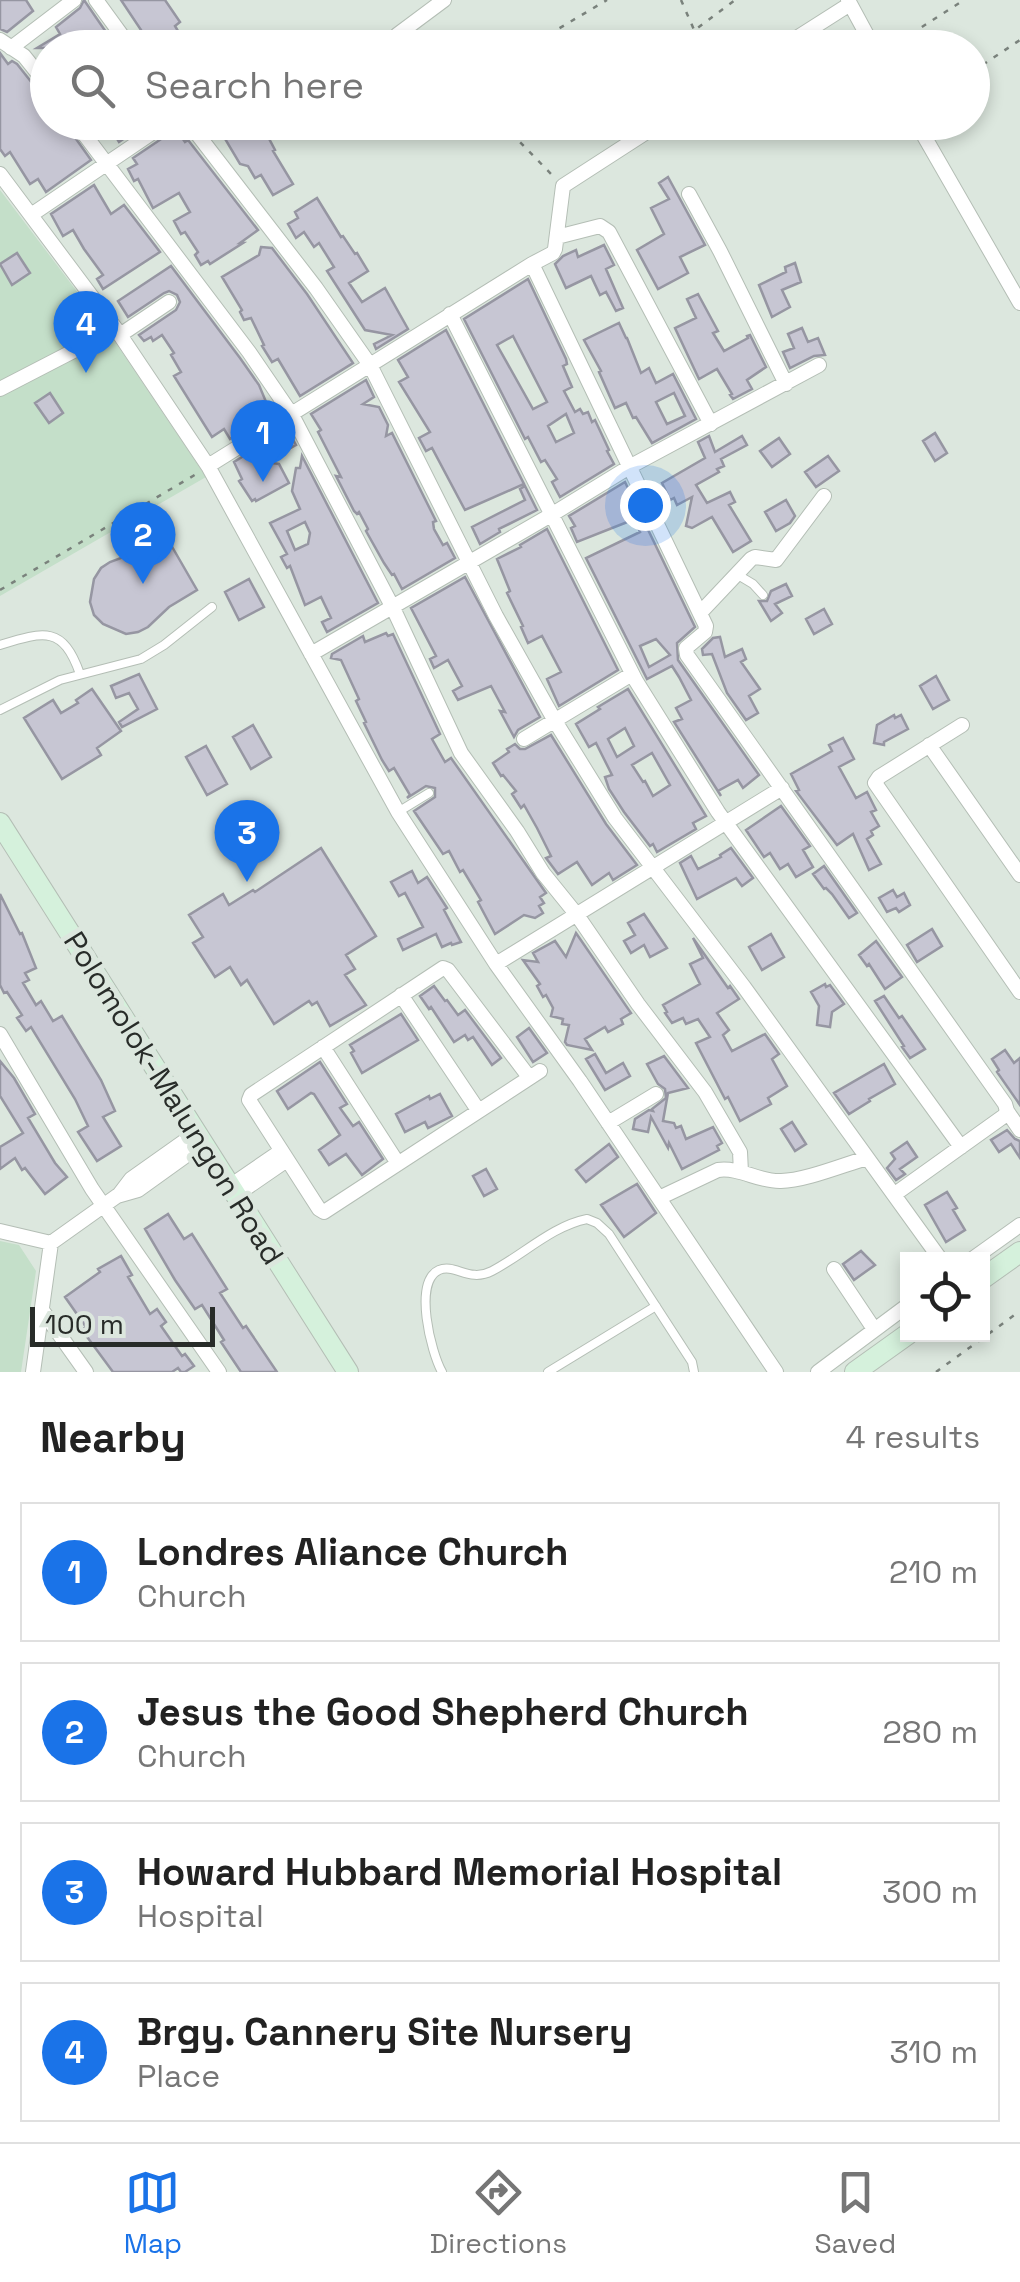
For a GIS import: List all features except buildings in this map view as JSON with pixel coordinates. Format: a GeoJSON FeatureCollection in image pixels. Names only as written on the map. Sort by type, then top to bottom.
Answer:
{"type":"FeatureCollection","features":[{"type":"Feature","properties":{"kind":"main road","name":"Polomolok-Malungon Road"},"geometry":{"type":"LineString","coordinates":[[0,823],[348,1372]]}},
{"type":"Feature","properties":{"kind":"main road"},"geometry":{"type":"LineString","coordinates":[[990,1273],[1020,1252]]}},
{"type":"Feature","properties":{"kind":"main road"},"geometry":{"type":"LineString","coordinates":[[855,1372],[900,1340]]}},
{"type":"Feature","properties":{"kind":"street"},"geometry":{"type":"LineString","coordinates":[[30,64],[6,44],[74,0]]}},
{"type":"Feature","properties":{"kind":"street"},"geometry":{"type":"LineString","coordinates":[[96,0],[118,30]]}},
{"type":"Feature","properties":{"kind":"street"},"geometry":{"type":"LineString","coordinates":[[403,30],[444,0]]}},
{"type":"Feature","properties":{"kind":"street"},"geometry":{"type":"LineString","coordinates":[[808,30],[849,2],[864,30]]}},
{"type":"Feature","properties":{"kind":"street"},"geometry":{"type":"LineString","coordinates":[[88,140],[240,339],[292,414],[462,753],[543,873],[705,1092],[740,1152],[741,1172]]}},
{"type":"Feature","properties":{"kind":"street"},"geometry":{"type":"LineString","coordinates":[[31,216],[141,140]]}},
{"type":"Feature","properties":{"kind":"street"},"geometry":{"type":"LineString","coordinates":[[202,140],[370,364],[468,563],[554,721],[615,818],[935,1252]]}},
{"type":"Feature","properties":{"kind":"street"},"geometry":{"type":"LineString","coordinates":[[208,466],[553,253],[562,186],[634,140]]}},
{"type":"Feature","properties":{"kind":"street"},"geometry":{"type":"LineString","coordinates":[[926,140],[1020,303]]}},
{"type":"Feature","properties":{"kind":"street"},"geometry":{"type":"LineString","coordinates":[[0,174],[118,332],[208,466],[398,812],[496,964],[776,1372]]}},
{"type":"Feature","properties":{"kind":"street"},"geometry":{"type":"LineString","coordinates":[[688,194],[786,384]]}},
{"type":"Feature","properties":{"kind":"street"},"geometry":{"type":"LineString","coordinates":[[558,237],[600,226],[610,232],[711,424]]}},
{"type":"Feature","properties":{"kind":"street"},"geometry":{"type":"LineString","coordinates":[[532,264],[700,613],[706,630],[688,645],[686,652],[1006,1104],[1020,1130]]}},
{"type":"Feature","properties":{"kind":"street"},"geometry":{"type":"LineString","coordinates":[[0,389],[118,332],[169,302]]}},
{"type":"Feature","properties":{"kind":"street"},"geometry":{"type":"LineString","coordinates":[[450,314],[632,674],[706,794],[961,1146]]}},
{"type":"Feature","properties":{"kind":"street"},"geometry":{"type":"LineString","coordinates":[[311,654],[630,466],[818,365]]}},
{"type":"Feature","properties":{"kind":"street"},"geometry":{"type":"LineString","coordinates":[[700,613],[755,557],[776,560],[824,496]]}},
{"type":"Feature","properties":{"kind":"street"},"geometry":{"type":"LineString","coordinates":[[524,739],[632,674]]}},
{"type":"Feature","properties":{"kind":"street"},"geometry":{"type":"LineString","coordinates":[[962,724],[875,783],[1020,992]]}},
{"type":"Feature","properties":{"kind":"street"},"geometry":{"type":"LineString","coordinates":[[929,745],[1020,875]]}},
{"type":"Feature","properties":{"kind":"street"},"geometry":{"type":"LineString","coordinates":[[496,964],[782,788]]}},
{"type":"Feature","properties":{"kind":"street"},"geometry":{"type":"LineString","coordinates":[[447,968],[535,1074],[324,1212],[249,1098],[402,996],[447,968]]}},
{"type":"Feature","properties":{"kind":"street"},"geometry":{"type":"LineString","coordinates":[[402,996],[478,1110]]}},
{"type":"Feature","properties":{"kind":"street"},"geometry":{"type":"LineString","coordinates":[[0,1034],[103,1206],[218,1372]]}},
{"type":"Feature","properties":{"kind":"street"},"geometry":{"type":"LineString","coordinates":[[323,1047],[398,1162]]}},
{"type":"Feature","properties":{"kind":"street"},"geometry":{"type":"LineString","coordinates":[[608,1122],[656,1094]]}},
{"type":"Feature","properties":{"kind":"street"},"geometry":{"type":"LineString","coordinates":[[894,1194],[1007,1111]]}},
{"type":"Feature","properties":{"kind":"street"},"geometry":{"type":"LineString","coordinates":[[0,1231],[51,1242],[118,1196],[138,1190],[199,1139]]}},
{"type":"Feature","properties":{"kind":"street"},"geometry":{"type":"LineString","coordinates":[[232,1191],[284,1156]]}},
{"type":"Feature","properties":{"kind":"street"},"geometry":{"type":"LineString","coordinates":[[659,1198],[718,1170],[788,1181],[867,1158]]}},
{"type":"Feature","properties":{"kind":"street"},"geometry":{"type":"LineString","coordinates":[[983,1252],[1020,1225]]}},
{"type":"Feature","properties":{"kind":"street"},"geometry":{"type":"LineString","coordinates":[[33,1372],[51,1242]]}},
{"type":"Feature","properties":{"kind":"street"},"geometry":{"type":"LineString","coordinates":[[834,1269],[874,1330]]}},
{"type":"Feature","properties":{"kind":"street"},"geometry":{"type":"LineString","coordinates":[[42,1310],[86,1372]]}},
{"type":"Feature","properties":{"kind":"street"},"geometry":{"type":"LineString","coordinates":[[818,1372],[900,1311]]}},
{"type":"Feature","properties":{"kind":"lane"},"geometry":{"type":"LineString","coordinates":[[738,575],[763,594]]}},
{"type":"Feature","properties":{"kind":"lane"},"geometry":{"type":"LineString","coordinates":[[0,710],[80,674],[142,659],[212,607]]}},
{"type":"Feature","properties":{"kind":"lane"},"geometry":{"type":"LineString","coordinates":[[0,646],[53,636],[61,639],[74,656],[80,674]]}},
{"type":"Feature","properties":{"kind":"lane"},"geometry":{"type":"LineString","coordinates":[[398,812],[429,793]]}},
{"type":"Feature","properties":{"kind":"lane"},"geometry":{"type":"LineString","coordinates":[[442,1372],[432,1347],[428,1321],[426,1287],[430,1278],[445,1268],[473,1276],[490,1272],[567,1224],[587,1218],[609,1234],[692,1362],[694,1372]]}},
{"type":"Feature","properties":{"kind":"lane"},"geometry":{"type":"LineString","coordinates":[[548,1372],[656,1306]]}},
{"type":"Feature","properties":{"kind":"path"},"geometry":{"type":"LineString","coordinates":[[556,30],[606,0]]}},
{"type":"Feature","properties":{"kind":"path"},"geometry":{"type":"LineString","coordinates":[[681,0],[694,30],[735,0]]}},
{"type":"Feature","properties":{"kind":"path"},"geometry":{"type":"LineString","coordinates":[[918,30],[964,0]]}},
{"type":"Feature","properties":{"kind":"path"},"geometry":{"type":"LineString","coordinates":[[990,60],[1020,40]]}},
{"type":"Feature","properties":{"kind":"path"},"geometry":{"type":"LineString","coordinates":[[518,140],[562,186]]}},
{"type":"Feature","properties":{"kind":"path"},"geometry":{"type":"LineString","coordinates":[[0,590],[208,466]]}},
{"type":"Feature","properties":{"kind":"path"},"geometry":{"type":"LineString","coordinates":[[936,1372],[1020,1312]]}},
{"type":"Feature","properties":{"kind":"green space"},"geometry":{"type":"Polygon","coordinates":[[[0,190],[113,339],[206,477],[0,596],[0,190]]]}},
{"type":"Feature","properties":{"kind":"green space"},"geometry":{"type":"Polygon","coordinates":[[[0,1241],[19,1245],[36,1271],[21,1372],[0,1372],[0,1241]]]}},
{"type":"Feature","properties":{"kind":"place","name":"Brgy. Cannery Site Nursery"},"geometry":{"type":"Point","coordinates":[86,373]}},
{"type":"Feature","properties":{"kind":"place","name":"Londres Aliance Church"},"geometry":{"type":"Point","coordinates":[263,482]}},
{"type":"Feature","properties":{"kind":"place","name":"Jesus the Good Shepherd Church"},"geometry":{"type":"Point","coordinates":[143,584]}},
{"type":"Feature","properties":{"kind":"place","name":"Howard Hubbard Memorial Hospital"},"geometry":{"type":"Point","coordinates":[247,882]}}]}
